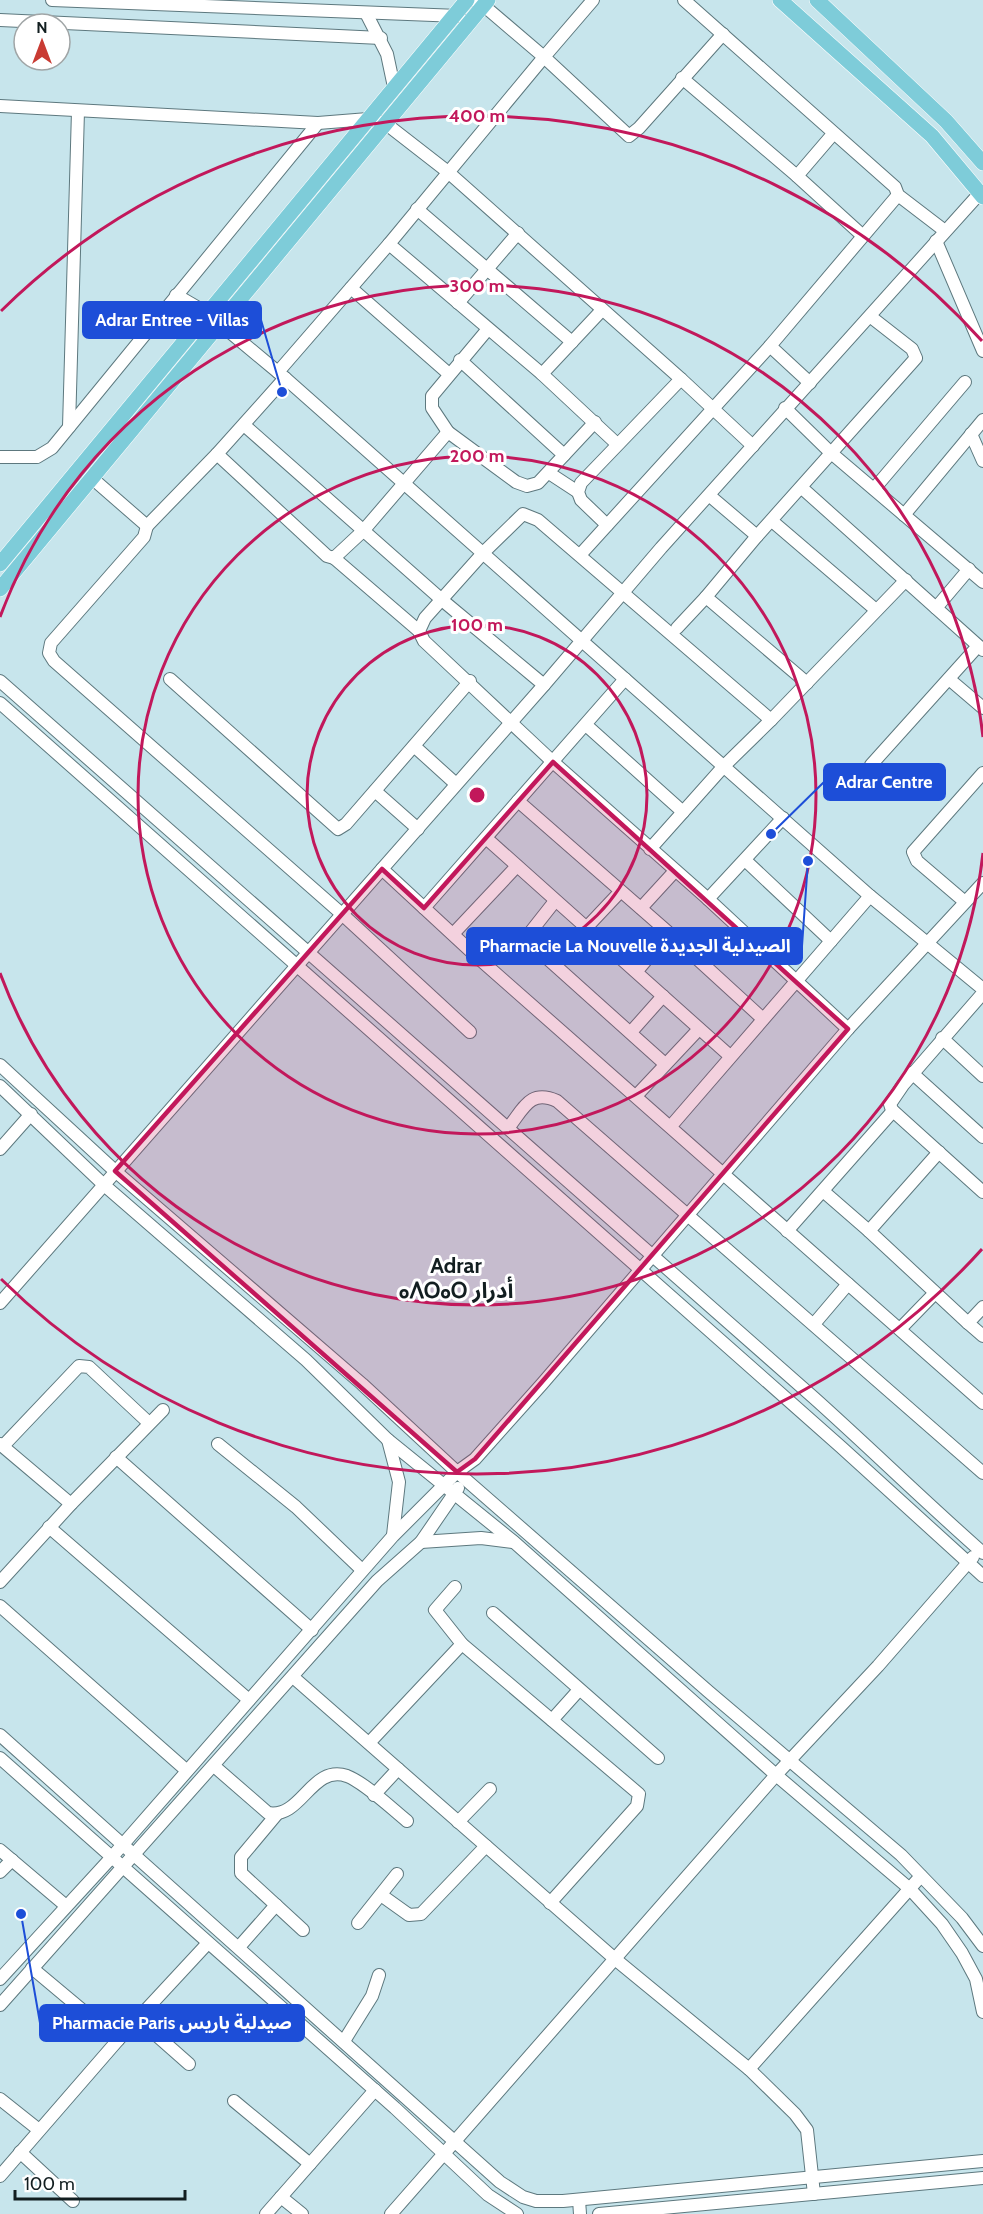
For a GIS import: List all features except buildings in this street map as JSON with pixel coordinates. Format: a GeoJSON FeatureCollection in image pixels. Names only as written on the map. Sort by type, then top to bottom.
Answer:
{"type":"FeatureCollection","features":[{"type":"Feature","properties":{"kind":"main road"},"geometry":{"type":"LineString","coordinates":[[0,589],[92,477],[368,119],[467,0]]}},
{"type":"Feature","properties":{"kind":"main road"},"geometry":{"type":"LineString","coordinates":[[780,0],[932,136],[982,195]]}},
{"type":"Feature","properties":{"kind":"main road"},"geometry":{"type":"LineString","coordinates":[[816,0],[946,121],[983,163]]}},
{"type":"Feature","properties":{"kind":"main road"},"geometry":{"type":"LineString","coordinates":[[0,564],[79,468],[385,123],[480,5]]}},
{"type":"Feature","properties":{"kind":"street"},"geometry":{"type":"LineString","coordinates":[[52,0],[454,16],[480,5],[544,57],[629,136],[639,128],[723,34]]}},
{"type":"Feature","properties":{"kind":"street"},"geometry":{"type":"LineString","coordinates":[[470,1032],[343,915],[65,672],[49,653],[51,643],[144,537],[147,526],[218,454],[244,424],[351,288],[593,0]]}},
{"type":"Feature","properties":{"kind":"street"},"geometry":{"type":"LineString","coordinates":[[684,0],[895,187],[898,195],[940,236],[983,351]]}},
{"type":"Feature","properties":{"kind":"street"},"geometry":{"type":"LineString","coordinates":[[366,13],[381,38],[394,87]]}},
{"type":"Feature","properties":{"kind":"street"},"geometry":{"type":"LineString","coordinates":[[0,20],[381,38]]}},
{"type":"Feature","properties":{"kind":"street"},"geometry":{"type":"LineString","coordinates":[[682,78],[863,236]]}},
{"type":"Feature","properties":{"kind":"street"},"geometry":{"type":"LineString","coordinates":[[0,106],[318,123],[368,119],[385,123],[448,172],[518,233],[753,446]]}},
{"type":"Feature","properties":{"kind":"street"},"geometry":{"type":"LineString","coordinates":[[69,427],[78,111]]}},
{"type":"Feature","properties":{"kind":"street"},"geometry":{"type":"LineString","coordinates":[[0,457],[42,456],[69,427],[318,123]]}},
{"type":"Feature","properties":{"kind":"street"},"geometry":{"type":"LineString","coordinates":[[797,176],[833,134]]}},
{"type":"Feature","properties":{"kind":"street"},"geometry":{"type":"LineString","coordinates":[[580,555],[770,346],[898,195]]}},
{"type":"Feature","properties":{"kind":"street"},"geometry":{"type":"LineString","coordinates":[[0,1303],[311,952],[785,408],[871,316],[940,236],[982,195]]}},
{"type":"Feature","properties":{"kind":"street"},"geometry":{"type":"LineString","coordinates":[[417,209],[572,342]]}},
{"type":"Feature","properties":{"kind":"street"},"geometry":{"type":"LineString","coordinates":[[458,303],[518,233]]}},
{"type":"Feature","properties":{"kind":"street"},"geometry":{"type":"LineString","coordinates":[[389,244],[542,374],[617,444]]}},
{"type":"Feature","properties":{"kind":"street"},"geometry":{"type":"LineString","coordinates":[[351,288],[449,374]]}},
{"type":"Feature","properties":{"kind":"street"},"geometry":{"type":"LineString","coordinates":[[177,295],[213,318],[282,375],[870,896],[929,943],[983,991],[890,1101],[893,1111],[983,1192]]}},
{"type":"Feature","properties":{"kind":"street"},"geometry":{"type":"LineString","coordinates":[[542,374],[602,310]]}},
{"type":"Feature","properties":{"kind":"street"},"geometry":{"type":"LineString","coordinates":[[677,628],[802,488],[830,452],[916,358],[912,350],[871,316]]}},
{"type":"Feature","properties":{"kind":"street"},"geometry":{"type":"LineString","coordinates":[[488,329],[460,360],[431,400],[432,408],[448,432],[520,485],[538,483],[595,422]]}},
{"type":"Feature","properties":{"kind":"street"},"geometry":{"type":"LineString","coordinates":[[770,346],[810,383]]}},
{"type":"Feature","properties":{"kind":"street"},"geometry":{"type":"LineString","coordinates":[[460,360],[564,455]]}},
{"type":"Feature","properties":{"kind":"street"},"geometry":{"type":"LineString","coordinates":[[578,492],[581,483],[681,379]]}},
{"type":"Feature","properties":{"kind":"street"},"geometry":{"type":"LineString","coordinates":[[874,489],[965,382]]}},
{"type":"Feature","properties":{"kind":"street"},"geometry":{"type":"LineString","coordinates":[[785,408],[830,452],[983,582]]}},
{"type":"Feature","properties":{"kind":"street"},"geometry":{"type":"LineString","coordinates":[[904,515],[983,420]]}},
{"type":"Feature","properties":{"kind":"street"},"geometry":{"type":"LineString","coordinates":[[244,424],[442,600],[544,686]]}},
{"type":"Feature","properties":{"kind":"street"},"geometry":{"type":"LineString","coordinates":[[334,558],[363,531],[448,432]]}},
{"type":"Feature","properties":{"kind":"street"},"geometry":{"type":"LineString","coordinates":[[972,434],[983,461]]}},
{"type":"Feature","properties":{"kind":"street"},"geometry":{"type":"LineString","coordinates":[[218,454],[327,556],[334,558],[419,631],[426,645],[470,681],[553,762],[674,872],[708,899],[848,1029]]}},
{"type":"Feature","properties":{"kind":"street"},"geometry":{"type":"LineString","coordinates":[[79,468],[147,526]]}},
{"type":"Feature","properties":{"kind":"street"},"geometry":{"type":"LineString","coordinates":[[549,473],[578,492],[581,500],[607,525]]}},
{"type":"Feature","properties":{"kind":"street"},"geometry":{"type":"LineString","coordinates":[[802,488],[981,648],[949,679],[872,765]]}},
{"type":"Feature","properties":{"kind":"street"},"geometry":{"type":"LineString","coordinates":[[710,496],[757,536]]}},
{"type":"Feature","properties":{"kind":"street"},"geometry":{"type":"LineString","coordinates":[[419,631],[425,618],[484,552],[523,514],[528,514],[580,555],[771,720]]}},
{"type":"Feature","properties":{"kind":"street"},"geometry":{"type":"LineString","coordinates":[[772,521],[876,610]]}},
{"type":"Feature","properties":{"kind":"street"},"geometry":{"type":"LineString","coordinates":[[936,608],[969,569]]}},
{"type":"Feature","properties":{"kind":"street"},"geometry":{"type":"LineString","coordinates":[[650,849],[724,766],[906,580]]}},
{"type":"Feature","properties":{"kind":"street"},"geometry":{"type":"LineString","coordinates":[[706,597],[807,683]]}},
{"type":"Feature","properties":{"kind":"street"},"geometry":{"type":"LineString","coordinates":[[170,679],[335,828],[343,827],[470,681]]}},
{"type":"Feature","properties":{"kind":"street"},"geometry":{"type":"LineString","coordinates":[[424,908],[625,679]]}},
{"type":"Feature","properties":{"kind":"street"},"geometry":{"type":"LineString","coordinates":[[949,679],[983,708]]}},
{"type":"Feature","properties":{"kind":"street"},"geometry":{"type":"LineString","coordinates":[[0,681],[509,1127],[982,1549],[968,1562],[878,1666],[776,1775],[391,2214]]}},
{"type":"Feature","properties":{"kind":"street"},"geometry":{"type":"LineString","coordinates":[[0,703],[298,965],[983,1576]]}},
{"type":"Feature","properties":{"kind":"street"},"geometry":{"type":"LineString","coordinates":[[586,725],[683,812]]}},
{"type":"Feature","properties":{"kind":"street"},"geometry":{"type":"LineString","coordinates":[[414,746],[456,783]]}},
{"type":"Feature","properties":{"kind":"street"},"geometry":{"type":"LineString","coordinates":[[965,902],[917,861],[913,852],[983,773]]}},
{"type":"Feature","properties":{"kind":"street"},"geometry":{"type":"LineString","coordinates":[[375,791],[418,829]]}},
{"type":"Feature","properties":{"kind":"street"},"geometry":{"type":"LineString","coordinates":[[518,801],[641,908],[763,1019]]}},
{"type":"Feature","properties":{"kind":"street"},"geometry":{"type":"LineString","coordinates":[[708,899],[783,818]]}},
{"type":"Feature","properties":{"kind":"street"},"geometry":{"type":"LineString","coordinates":[[486,838],[730,1056]]}},
{"type":"Feature","properties":{"kind":"street"},"geometry":{"type":"LineString","coordinates":[[745,860],[831,941]]}},
{"type":"Feature","properties":{"kind":"street"},"geometry":{"type":"LineString","coordinates":[[453,934],[517,866]]}},
{"type":"Feature","properties":{"kind":"street"},"geometry":{"type":"LineString","coordinates":[[382,868],[453,934],[983,1403]]}},
{"type":"Feature","properties":{"kind":"street"},"geometry":{"type":"LineString","coordinates":[[641,908],[674,872]]}},
{"type":"Feature","properties":{"kind":"street"},"geometry":{"type":"LineString","coordinates":[[0,1978],[65,1905],[111,1858],[393,1536],[449,1489],[689,1216],[848,1029],[983,883]]}},
{"type":"Feature","properties":{"kind":"street"},"geometry":{"type":"LineString","coordinates":[[587,927],[620,891]]}},
{"type":"Feature","properties":{"kind":"street"},"geometry":{"type":"LineString","coordinates":[[670,1126],[870,896]]}},
{"type":"Feature","properties":{"kind":"street"},"geometry":{"type":"LineString","coordinates":[[555,901],[529,934],[529,942],[665,1064]]}},
{"type":"Feature","properties":{"kind":"street"},"geometry":{"type":"LineString","coordinates":[[637,972],[669,933]]}},
{"type":"Feature","properties":{"kind":"street"},"geometry":{"type":"LineString","coordinates":[[631,1032],[663,996]]}},
{"type":"Feature","properties":{"kind":"street"},"geometry":{"type":"LineString","coordinates":[[636,1096],[699,1029]]}},
{"type":"Feature","properties":{"kind":"street"},"geometry":{"type":"LineString","coordinates":[[942,1038],[983,1076]]}},
{"type":"Feature","properties":{"kind":"street"},"geometry":{"type":"LineString","coordinates":[[0,1065],[116,1172],[353,1376],[461,1475],[921,1876],[962,1917],[983,1946]]}},
{"type":"Feature","properties":{"kind":"street"},"geometry":{"type":"LineString","coordinates":[[912,1073],[983,1137]]}},
{"type":"Feature","properties":{"kind":"street"},"geometry":{"type":"LineString","coordinates":[[0,1086],[104,1185],[290,1345],[388,1440],[514,1542],[776,1775],[909,1889],[942,1924],[957,1946],[976,1979],[983,2012]]}},
{"type":"Feature","properties":{"kind":"street"},"geometry":{"type":"LineString","coordinates":[[509,1127],[532,1099],[540,1095],[557,1101],[983,1473]]}},
{"type":"Feature","properties":{"kind":"street"},"geometry":{"type":"LineString","coordinates":[[788,1231],[893,1111]]}},
{"type":"Feature","properties":{"kind":"street"},"geometry":{"type":"LineString","coordinates":[[0,1149],[30,1114]]}},
{"type":"Feature","properties":{"kind":"street"},"geometry":{"type":"LineString","coordinates":[[868,1231],[939,1152]]}},
{"type":"Feature","properties":{"kind":"street"},"geometry":{"type":"LineString","coordinates":[[823,1191],[983,1336]]}},
{"type":"Feature","properties":{"kind":"street"},"geometry":{"type":"LineString","coordinates":[[814,1324],[848,1284]]}},
{"type":"Feature","properties":{"kind":"street"},"geometry":{"type":"LineString","coordinates":[[900,1329],[934,1294]]}},
{"type":"Feature","properties":{"kind":"street"},"geometry":{"type":"LineString","coordinates":[[968,1323],[983,1307]]}},
{"type":"Feature","properties":{"kind":"street"},"geometry":{"type":"LineString","coordinates":[[71,1504],[1,1445],[80,1366],[88,1367],[149,1423]]}},
{"type":"Feature","properties":{"kind":"street"},"geometry":{"type":"LineString","coordinates":[[0,1582],[49,1527],[163,1410]]}},
{"type":"Feature","properties":{"kind":"street"},"geometry":{"type":"LineString","coordinates":[[388,1440],[399,1482],[393,1536]]}},
{"type":"Feature","properties":{"kind":"street"},"geometry":{"type":"LineString","coordinates":[[218,1444],[296,1507],[362,1570]]}},
{"type":"Feature","properties":{"kind":"street"},"geometry":{"type":"LineString","coordinates":[[116,1458],[312,1630]]}},
{"type":"Feature","properties":{"kind":"street"},"geometry":{"type":"LineString","coordinates":[[0,2005],[377,1581],[422,1542],[449,1489]]}},
{"type":"Feature","properties":{"kind":"street"},"geometry":{"type":"LineString","coordinates":[[49,1527],[249,1700]]}},
{"type":"Feature","properties":{"kind":"street"},"geometry":{"type":"LineString","coordinates":[[422,1542],[481,1538],[514,1542]]}},
{"type":"Feature","properties":{"kind":"street"},"geometry":{"type":"LineString","coordinates":[[455,1587],[435,1610],[462,1644],[639,1794],[637,1806],[550,1903]]}},
{"type":"Feature","properties":{"kind":"street"},"geometry":{"type":"LineString","coordinates":[[0,1606],[186,1770]]}},
{"type":"Feature","properties":{"kind":"street"},"geometry":{"type":"LineString","coordinates":[[493,1613],[578,1691],[658,1758]]}},
{"type":"Feature","properties":{"kind":"street"},"geometry":{"type":"LineString","coordinates":[[369,1743],[462,1644]]}},
{"type":"Feature","properties":{"kind":"street"},"geometry":{"type":"LineString","coordinates":[[293,1677],[550,1903],[748,2069],[807,2130],[814,2194]]}},
{"type":"Feature","properties":{"kind":"street"},"geometry":{"type":"LineString","coordinates":[[552,1720],[578,1691]]}},
{"type":"Feature","properties":{"kind":"street"},"geometry":{"type":"LineString","coordinates":[[0,1736],[455,2142],[506,2186],[523,2197],[536,2201],[579,2200],[983,2161]]}},
{"type":"Feature","properties":{"kind":"street"},"geometry":{"type":"LineString","coordinates":[[0,1758],[375,2090],[488,2195],[517,2214]]}},
{"type":"Feature","properties":{"kind":"street"},"geometry":{"type":"LineString","coordinates":[[214,1766],[268,1813],[277,1814],[287,1811],[323,1776],[335,1773],[349,1777],[407,1821]]}},
{"type":"Feature","properties":{"kind":"street"},"geometry":{"type":"LineString","coordinates":[[374,1795],[398,1769]]}},
{"type":"Feature","properties":{"kind":"street"},"geometry":{"type":"LineString","coordinates":[[458,1822],[490,1789]]}},
{"type":"Feature","properties":{"kind":"street"},"geometry":{"type":"LineString","coordinates":[[277,1814],[241,1857],[241,1874],[303,1930]]}},
{"type":"Feature","properties":{"kind":"street"},"geometry":{"type":"LineString","coordinates":[[381,1896],[409,1915],[421,1914],[486,1846]]}},
{"type":"Feature","properties":{"kind":"street"},"geometry":{"type":"LineString","coordinates":[[0,1850],[65,1905]]}},
{"type":"Feature","properties":{"kind":"street"},"geometry":{"type":"LineString","coordinates":[[0,1872],[12,1860]]}},
{"type":"Feature","properties":{"kind":"street"},"geometry":{"type":"LineString","coordinates":[[358,1923],[397,1874]]}},
{"type":"Feature","properties":{"kind":"street"},"geometry":{"type":"LineString","coordinates":[[748,2069],[921,1876]]}},
{"type":"Feature","properties":{"kind":"street"},"geometry":{"type":"LineString","coordinates":[[239,1947],[276,1905]]}},
{"type":"Feature","properties":{"kind":"street"},"geometry":{"type":"LineString","coordinates":[[0,2176],[118,2040],[208,1942]]}},
{"type":"Feature","properties":{"kind":"street"},"geometry":{"type":"LineString","coordinates":[[32,1968],[118,2040]]}},
{"type":"Feature","properties":{"kind":"street"},"geometry":{"type":"LineString","coordinates":[[345,2042],[372,1996],[379,1975]]}},
{"type":"Feature","properties":{"kind":"street"},"geometry":{"type":"LineString","coordinates":[[138,2019],[189,2064]]}},
{"type":"Feature","properties":{"kind":"street"},"geometry":{"type":"LineString","coordinates":[[266,2214],[375,2090]]}},
{"type":"Feature","properties":{"kind":"street"},"geometry":{"type":"LineString","coordinates":[[0,2098],[39,2130]]}},
{"type":"Feature","properties":{"kind":"street"},"geometry":{"type":"LineString","coordinates":[[234,2101],[310,2164]]}},
{"type":"Feature","properties":{"kind":"street"},"geometry":{"type":"LineString","coordinates":[[20,2152],[73,2201]]}},
{"type":"Feature","properties":{"kind":"street"},"geometry":{"type":"LineString","coordinates":[[599,2214],[643,2212],[983,2178]]}},
{"type":"Feature","properties":{"kind":"street"},"geometry":{"type":"LineString","coordinates":[[641,2193],[643,2212]]}},
{"type":"Feature","properties":{"kind":"street"},"geometry":{"type":"LineString","coordinates":[[281,2197],[302,2214]]}},
{"type":"Feature","properties":{"kind":"street"},"geometry":{"type":"LineString","coordinates":[[579,2200],[580,2214]]}},
{"type":"Feature","properties":{"kind":"highlighted area"},"geometry":{"type":"Polygon","coordinates":[[[553,762],[848,1029],[475,1459],[457,1472],[115,1171],[382,869],[424,908],[553,762]]]}},
{"type":"Feature","properties":{"kind":"place","name":"Adrar Entree - Villas"},"geometry":{"type":"Point","coordinates":[282,392]}},
{"type":"Feature","properties":{"kind":"place","name":"Adrar Centre"},"geometry":{"type":"Point","coordinates":[771,834]}},
{"type":"Feature","properties":{"kind":"place","name":"Pharmacie La Nouvelle الصيدلية الجديدة"},"geometry":{"type":"Point","coordinates":[808,861]}},
{"type":"Feature","properties":{"kind":"place","name":"Pharmacie Paris صيدلية باريس"},"geometry":{"type":"Point","coordinates":[21,1914]}},
{"type":"Feature","properties":{"kind":"district","name":"Adrar ⴰⴷⵔⴰⵔ أدرار"},"geometry":{"type":"Point","coordinates":[456,1278]}}]}
